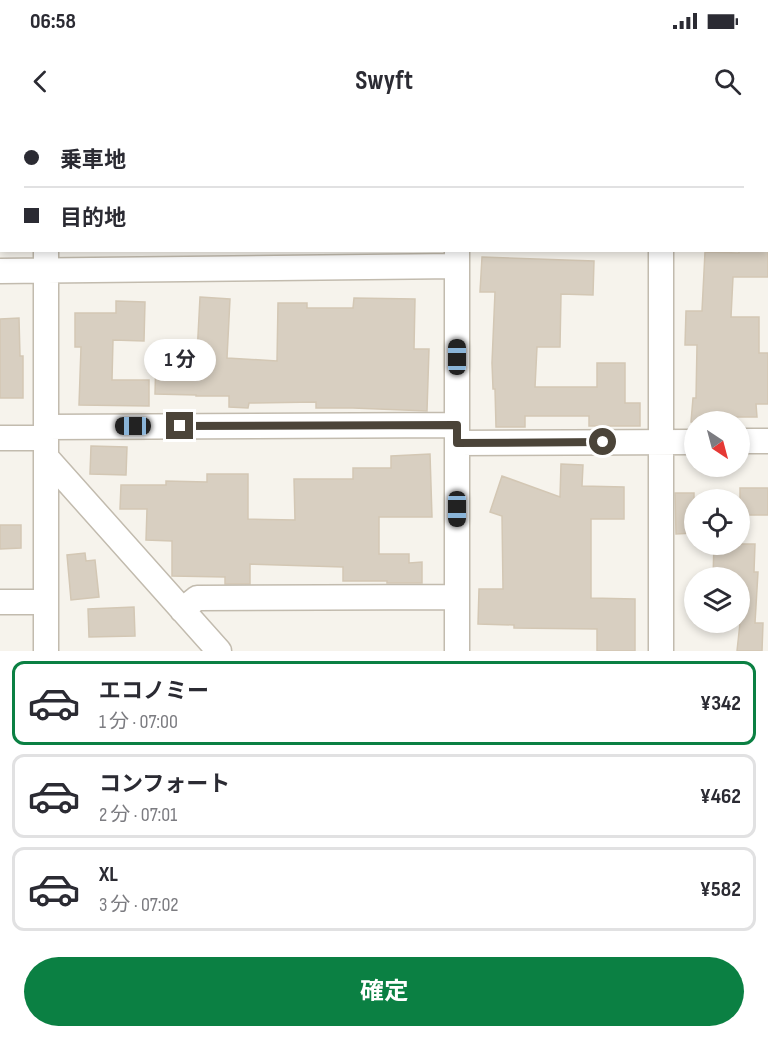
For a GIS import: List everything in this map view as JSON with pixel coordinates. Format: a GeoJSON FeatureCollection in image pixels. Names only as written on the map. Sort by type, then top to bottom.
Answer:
{"type":"FeatureCollection","features":[{"type":"Feature","properties":{"kind":"street"},"geometry":{"type":"LineString","coordinates":[[661,252],[661,651]]}},
{"type":"Feature","properties":{"kind":"street"},"geometry":{"type":"LineString","coordinates":[[0,271],[46,261],[457,258],[457,651]]}},
{"type":"Feature","properties":{"kind":"street"},"geometry":{"type":"LineString","coordinates":[[46,261],[46,651]]}},
{"type":"Feature","properties":{"kind":"street"},"geometry":{"type":"LineString","coordinates":[[0,438],[46,441],[457,434],[684,442]]}},
{"type":"Feature","properties":{"kind":"street"},"geometry":{"type":"LineString","coordinates":[[46,441],[219,651]]}},
{"type":"Feature","properties":{"kind":"street"},"geometry":{"type":"LineString","coordinates":[[750,441],[768,441]]}},
{"type":"Feature","properties":{"kind":"street"},"geometry":{"type":"LineString","coordinates":[[183,610],[197,598],[457,597]]}},
{"type":"Feature","properties":{"kind":"street"},"geometry":{"type":"LineString","coordinates":[[0,602],[46,602]]}},
{"type":"Feature","properties":{"kind":"building"},"geometry":{"type":"Polygon","coordinates":[[[705,252],[768,252],[768,277],[733,277],[731,317],[759,317],[759,353],[768,353],[768,404],[756,404],[757,417],[750,417],[750,411],[692,411],[693,398],[696,398],[697,345],[685,345],[686,311],[702,311],[705,252]]]}},
{"type":"Feature","properties":{"kind":"building"},"geometry":{"type":"Polygon","coordinates":[[[482,257],[594,261],[593,295],[561,294],[560,347],[537,347],[535,387],[597,387],[597,363],[625,363],[625,403],[640,403],[640,426],[589,426],[589,416],[525,416],[525,427],[496,427],[492,363],[495,292],[480,292],[482,257]]]}},
{"type":"Feature","properties":{"kind":"building"},"geometry":{"type":"Polygon","coordinates":[[[200,297],[230,299],[227,358],[277,361],[278,303],[307,303],[307,308],[353,308],[354,298],[415,299],[414,349],[429,349],[427,411],[316,408],[316,402],[249,403],[248,408],[229,407],[229,396],[155,394],[156,356],[196,357],[197,355],[200,297]]]}},
{"type":"Feature","properties":{"kind":"building"},"geometry":{"type":"Polygon","coordinates":[[[116,301],[145,302],[144,341],[113,340],[112,380],[149,380],[149,406],[79,405],[81,347],[75,347],[75,313],[116,313],[116,301]]]}},
{"type":"Feature","properties":{"kind":"building"},"geometry":{"type":"Polygon","coordinates":[[[19,318],[20,356],[23,356],[23,398],[0,398],[0,319],[19,318]]]}},
{"type":"Feature","properties":{"kind":"building"},"geometry":{"type":"Polygon","coordinates":[[[91,446],[127,447],[126,475],[90,474],[91,446]]]}},
{"type":"Feature","properties":{"kind":"building"},"geometry":{"type":"Polygon","coordinates":[[[430,454],[432,517],[379,517],[379,554],[409,554],[409,563],[422,562],[422,583],[343,581],[343,567],[250,564],[250,584],[225,584],[225,577],[172,576],[172,541],[146,540],[147,509],[120,509],[121,485],[166,485],[166,481],[207,482],[207,474],[248,474],[248,519],[295,520],[294,479],[353,479],[353,468],[391,468],[391,456],[430,454]]]}},
{"type":"Feature","properties":{"kind":"building"},"geometry":{"type":"Polygon","coordinates":[[[561,464],[583,465],[582,486],[624,487],[624,519],[591,519],[591,598],[635,599],[635,651],[597,651],[597,629],[514,628],[514,625],[478,624],[479,589],[503,589],[502,516],[490,512],[502,476],[560,497],[561,464]]]}},
{"type":"Feature","properties":{"kind":"building"},"geometry":{"type":"Polygon","coordinates":[[[768,488],[768,515],[750,515],[750,489],[740,489],[768,488]]]}},
{"type":"Feature","properties":{"kind":"building"},"geometry":{"type":"Polygon","coordinates":[[[675,493],[684,493],[684,534],[676,534],[675,493]]]}},
{"type":"Feature","properties":{"kind":"building"},"geometry":{"type":"Polygon","coordinates":[[[0,525],[21,525],[21,548],[0,549],[0,525]]]}},
{"type":"Feature","properties":{"kind":"building"},"geometry":{"type":"Polygon","coordinates":[[[750,544],[755,544],[754,572],[758,572],[755,623],[763,623],[762,651],[737,651],[739,633],[750,633],[750,567],[713,567],[714,555],[750,555],[750,544]]]}},
{"type":"Feature","properties":{"kind":"building"},"geometry":{"type":"Polygon","coordinates":[[[85,553],[86,561],[95,560],[99,597],[71,600],[67,555],[85,553]]]}},
{"type":"Feature","properties":{"kind":"building"},"geometry":{"type":"Polygon","coordinates":[[[134,607],[135,636],[89,637],[88,609],[134,607]]]}},
{"type":"Feature","properties":{"kind":"route"},"geometry":{"type":"LineString","coordinates":[[180,426],[457,425],[457,443],[603,442]]}}]}
